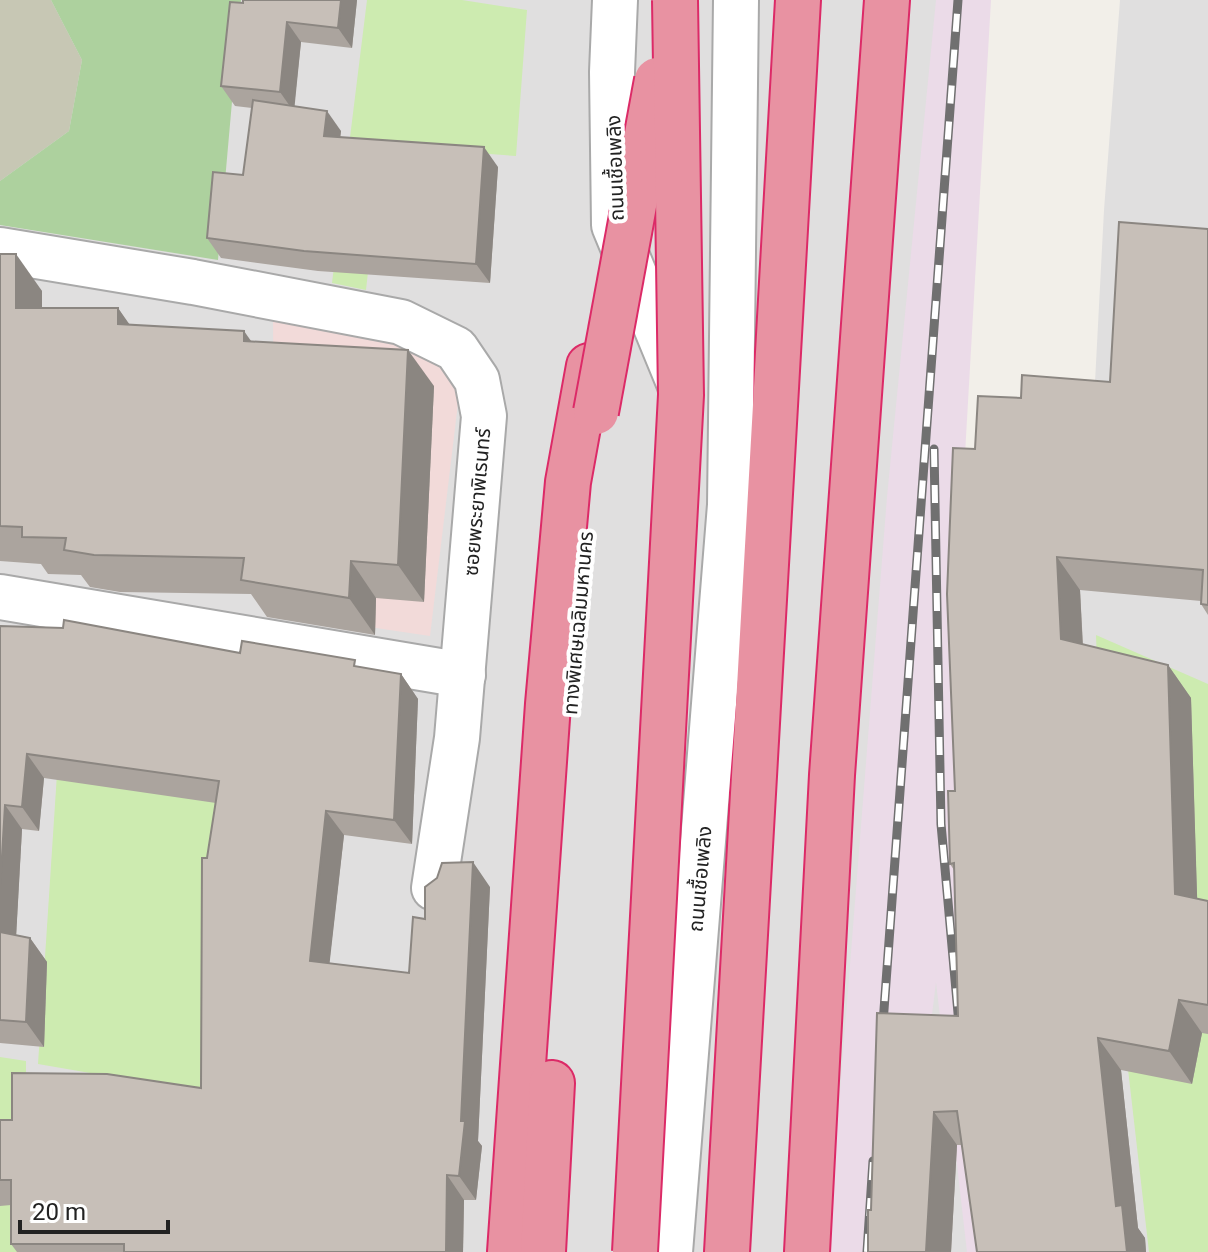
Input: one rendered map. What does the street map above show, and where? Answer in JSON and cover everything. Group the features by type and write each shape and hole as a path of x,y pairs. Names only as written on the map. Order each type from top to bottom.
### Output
{"highway":[{"name":"ทางพิเศษเฉลิมมหานคร","path":"543,1252 570,713 596,412 673,0"},
{"name":"ทางพิเศษเฉลิมมหานคร","path":"635,1252 681,395 673,0"},
{"path":"727,1252 798,0"},
{"path":"807,1252 832,775 887,0"},
{"path":"510,1252 548,704 568,482 614,225"}],"street":[{"name":"ถนนเชื้อเพลิง","path":"615,0 612,72 614,225 730,505"},
{"name":"ถนนเชื้อเพลิง","path":"670,1252 730,505 736,0"},
{"name":"ซอยพระยาพิเรนทร์","path":"0,250 401,322 456,349 477,380 484,416 457,738 434,888"},
{"path":"0,597 463,675"}],"shaded area":[{"path":"0,0 982,0 929,789 1090,478 1104,210 1120,0 1208,0 1208,1252 0,1252"},
{"path":"0,0 51,0 82,60 69,131 0,181"},
{"path":"936,0 991,0 964,472 992,1252 967,1252 936,982 903,1252 825,1252 887,497"},
{"path":"273,315 403,336 461,378 430,636 275,613"}],"green space":[{"path":"51,0 241,0 218,260 0,225 0,181 69,131 82,60"},
{"path":"367,0 462,0 527,10 516,156 382,146 366,290 332,283"},
{"path":"1096,635 1208,684 1208,1252 1149,1252 1104,860"},
{"path":"66,636 243,661 206,1093 38,1064"},
{"path":"0,1057 26,1061 26,1252 0,1252"}],"building":[{"path":"243,0 341,0 338,28 287,22 280,92 221,86 230,2 243,3"},
{"path":"253,100 327,111 324,136 484,147 476,264 304,251 207,238 213,172 243,175"},
{"path":"1119,222 1208,229 1208,605 1201,604 1203,570 1057,557 1061,639 1168,665 1175,894 1208,901 1208,1005 1179,1000 1169,1051 1098,1038 1116,1206 1122,1205 1127,1252 977,1252 957,1111 934,1112 926,1252 868,1252 877,1013 958,1016 954,863 950,864 948,791 955,791 947,594 953,448 975,449 978,396 1021,398 1022,375 1110,382"},
{"path":"0,254 16,254 16,308 118,308 118,324 244,331 244,341 408,350 398,565 351,561 349,598 241,580 244,558 94,555 64,550 66,538 22,537 22,527 0,526"},
{"path":"64,620 240,653 242,641 355,660 354,666 401,674 394,820 326,811 310,961 409,973 413,917 425,919 425,887 437,878 442,863 473,862 461,1121 465,1121 459,1176 447,1175 446,1252 124,1252 124,1244 11,1244 11,1180 0,1180 0,1120 12,1120 12,1073 107,1074 201,1088 202,858 207,858 219,781 27,754 22,807 5,805 0,890 0,626 63,628"},
{"path":"0,932 30,938 26,1022 0,1020"}],"railway":[{"path":"882,1037 958,0"},
{"path":"934,449 941,824 959,1024"},
{"path":"867,1252 873,1161"}]}
